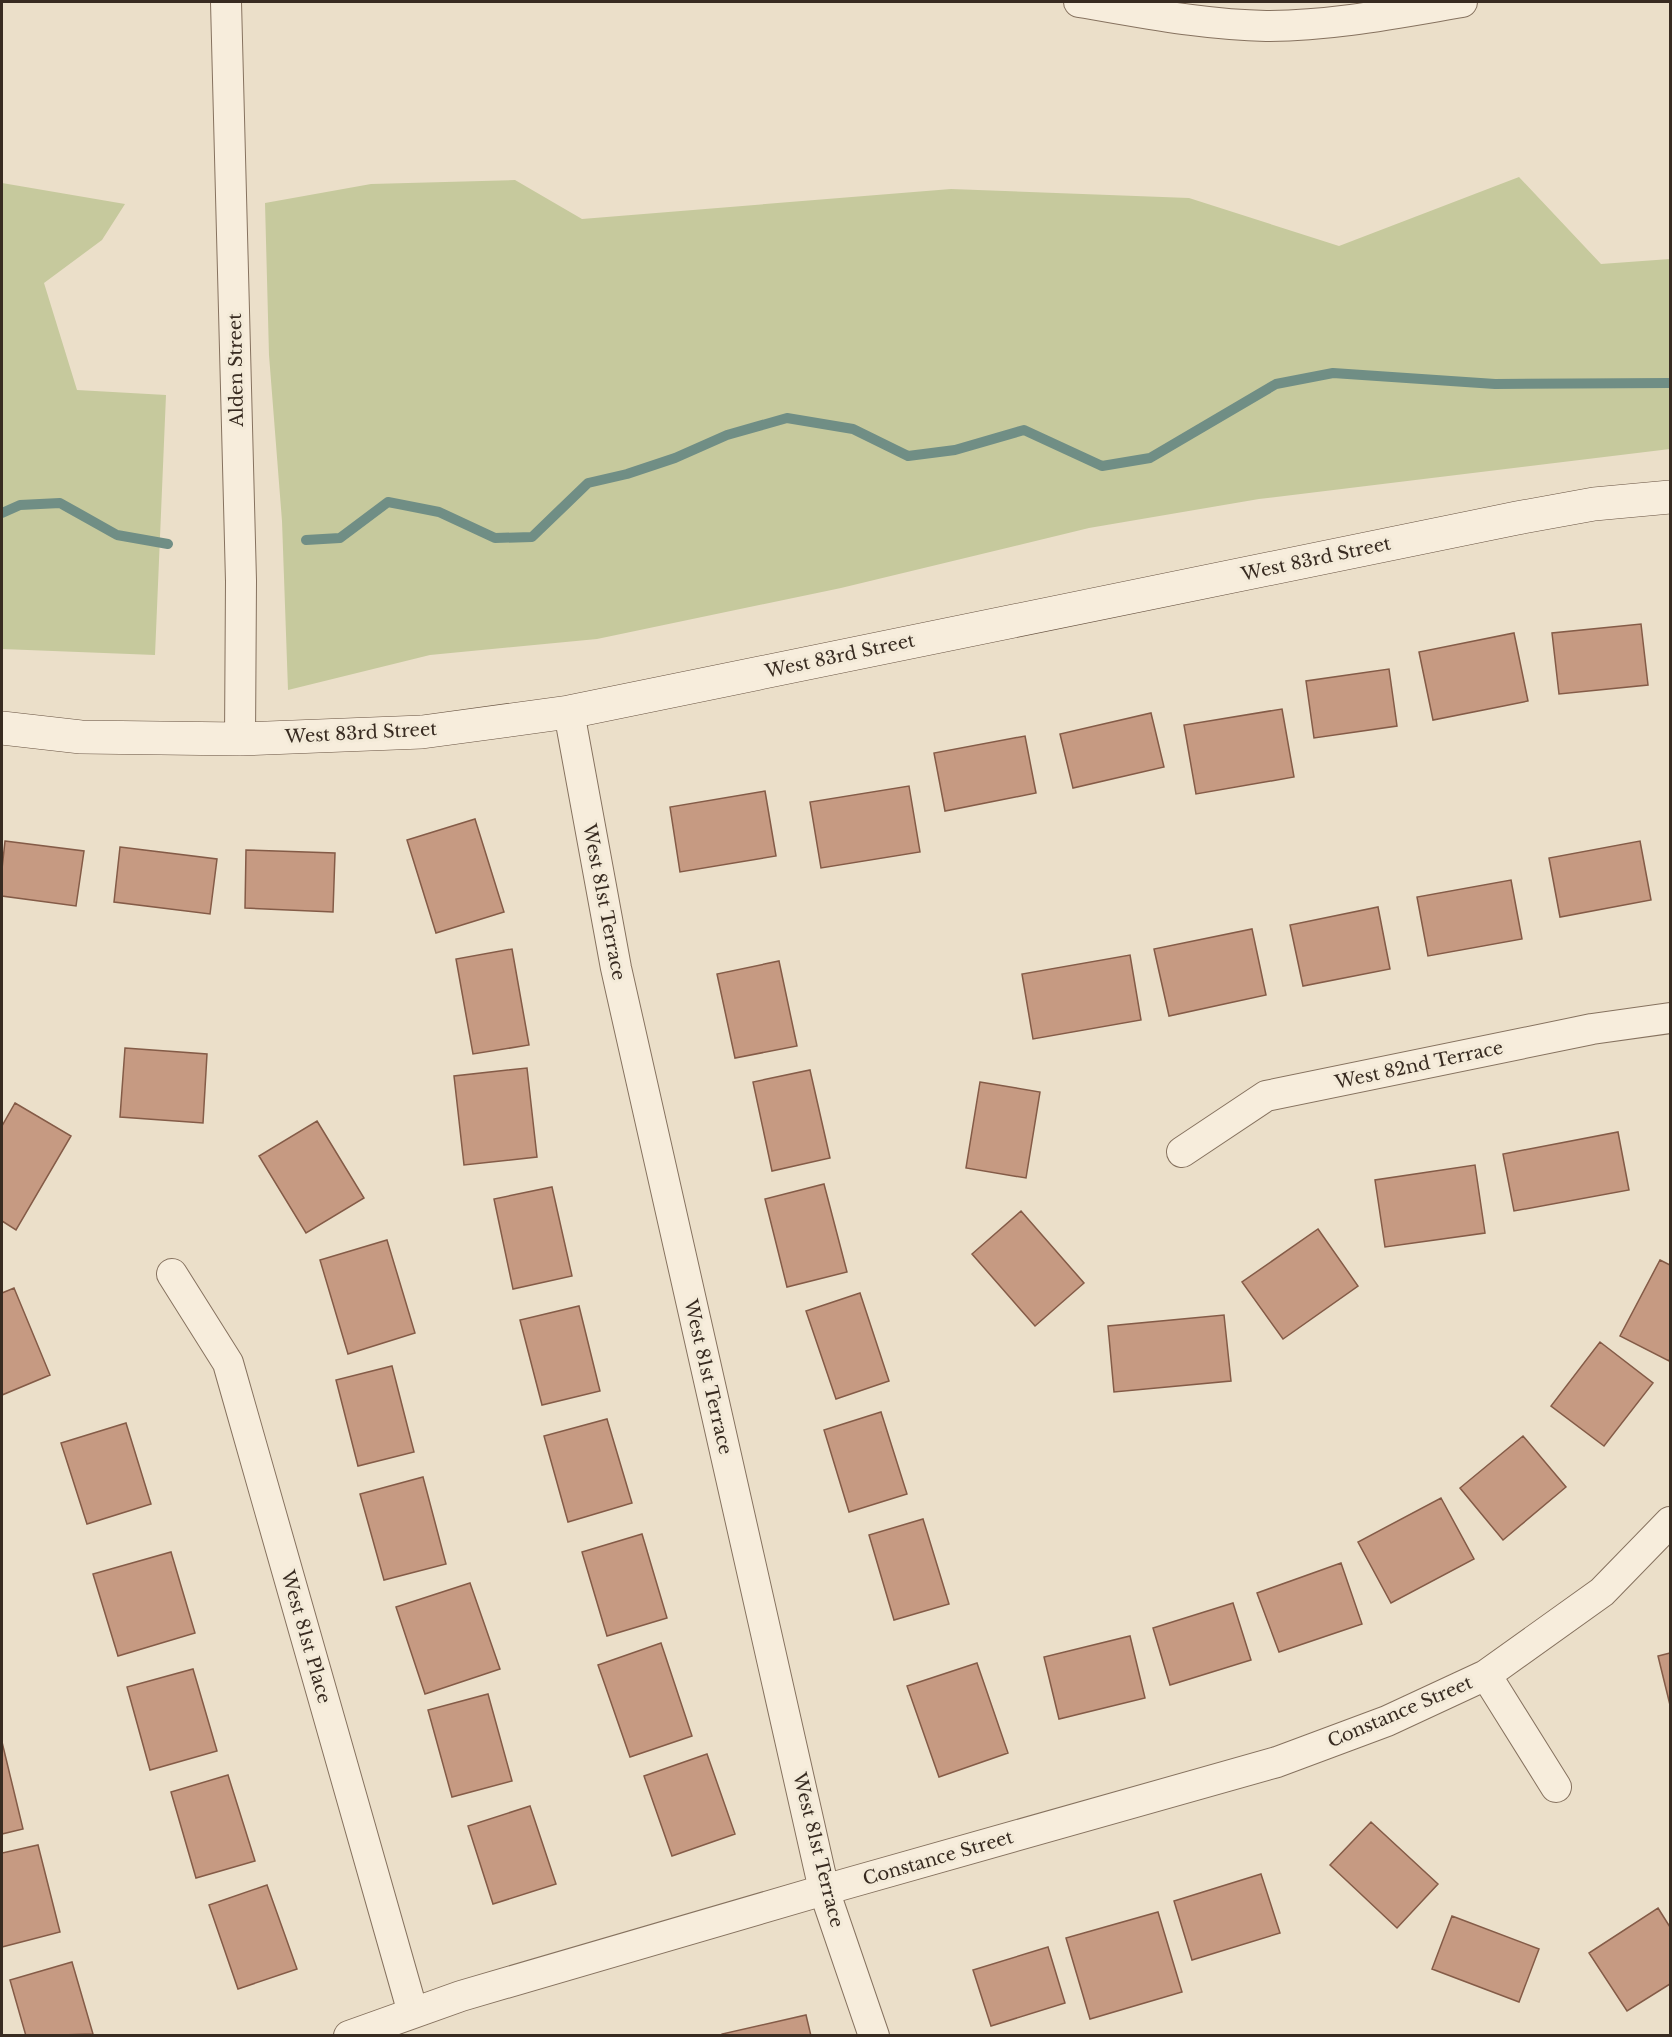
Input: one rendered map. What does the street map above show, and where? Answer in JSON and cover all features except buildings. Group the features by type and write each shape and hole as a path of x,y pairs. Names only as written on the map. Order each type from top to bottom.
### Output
{"street":[{"name":"Alden Street","path":"226,2 240,569 240,739"},
{"path":"1079,2 1196,21 1266,26 1361,20 1419,5 1461,2"},
{"name":"West 83rd Street","path":"2,728 81,737 240,739 422,732 569,712 1517,518 1594,504 1671,497"},
{"name":"West 81st Terrace","path":"569,712 615,968 824,1890 874,2036"},
{"name":"West 82nd Terrace","path":"1182,1152 1266,1096 1592,1029 1671,1018"},
{"name":"West 81st Place","path":"172,1274 228,1364 413,2013"},
{"name":"Constance Street","path":"349,2036 462,1996 824,1890 1277,1762 1387,1721 1486,1675 1602,1592 1671,1522"},
{"name":"Constance Street","path":"1486,1675 1556,1787"}],"green space":[{"path":"1519,177 1601,264 1670,259 1670,449 1259,499 1089,528 841,588 597,639 430,655 288,690 282,521 269,355 265,203 371,184 515,180 582,219 951,189 1189,198 1339,246"},
{"path":"2,183 125,204 102,240 44,283 77,390 166,395 155,655 2,649"}],"waterway":[{"path":"306,540 340,538 388,502 439,512 495,538 532,537 588,483 627,474 675,458 727,435 787,418 853,429 908,456 955,450 1024,430 1102,466 1150,458 1276,384 1333,373 1495,384 1670,383"},
{"path":"2,513 20,505 60,503 117,535 168,544"}]}
